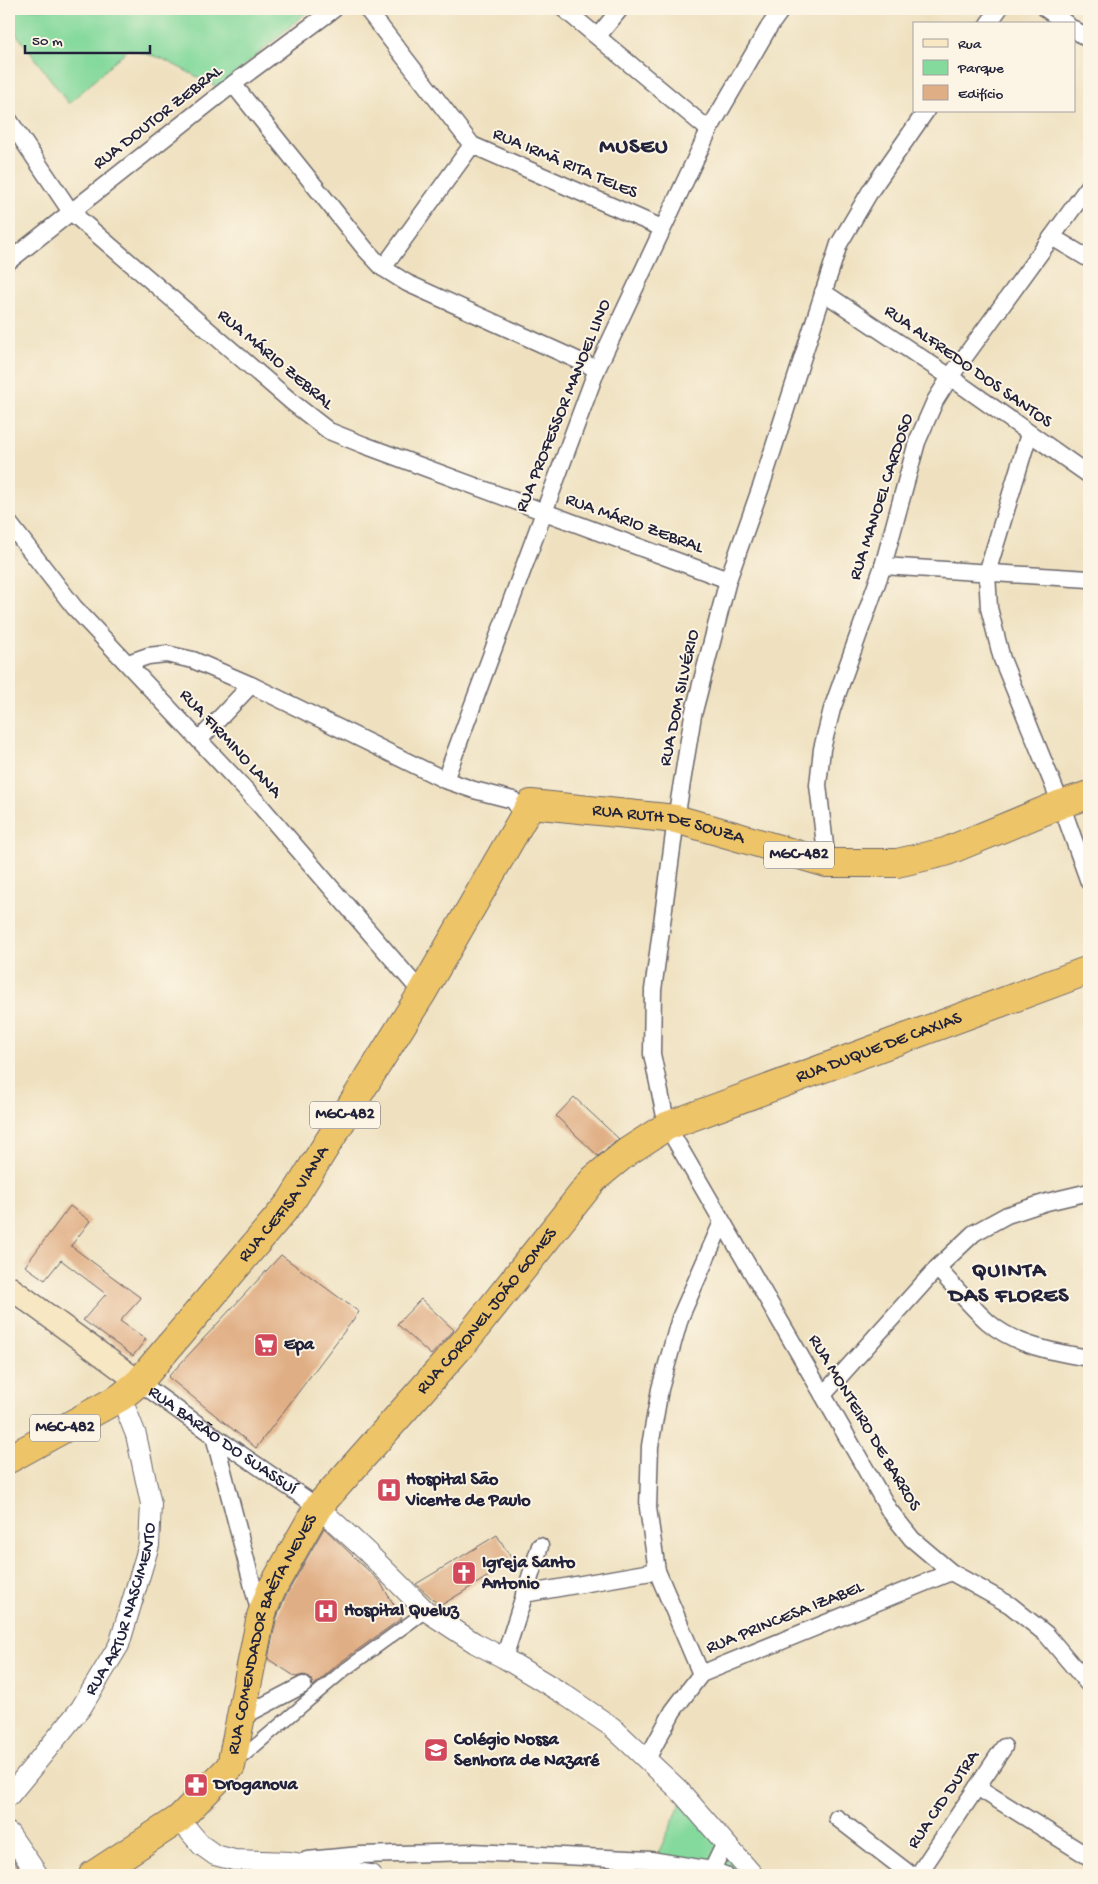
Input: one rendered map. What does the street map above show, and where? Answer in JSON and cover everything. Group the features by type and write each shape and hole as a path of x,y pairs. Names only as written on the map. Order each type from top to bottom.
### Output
{"highway":[{"name":"MGC-482","path":"1061,804 1089,795"},
{"name":"RUA RUTH DE SOUZA","path":"528,810 676,819 827,863 897,863 945,852 1061,804"},
{"name":"RUA CEFISA VIANA","path":"9,1459 129,1386 290,1203 422,993 528,810"},
{"name":"RUA DUQUE DE CAXIAS","path":"667,1126 1089,970"},
{"name":"RUA CORONEL JOÃO GOMES","path":"318,1507 466,1340 594,1179 627,1152 667,1126"},
{"name":"RUA COMENDADOR BAÊTA NEVES","path":"93,1875 178,1819 231,1766 261,1616 271,1590 318,1507"}],"main road":[{"name":"RUA BARÃO DO SUASSUÍ","path":"9,1287 129,1386"}],"street":[{"name":"RUA DOUTOR ZEBRAL","path":"9,261 233,84 334,9"},
{"name":"RUA IRMÃ RITA TELES","path":"366,9 472,145 662,228"},
{"path":"564,9 709,130"},
{"path":"598,36 620,9"},
{"name":"RUA PROFESSOR MANOEL LINO","path":"446,780 597,369 709,130 769,27 782,9"},
{"path":"989,22 999,9"},
{"path":"1046,9 1063,22"},
{"path":"1076,31 1089,40"},
{"path":"233,84 366,250 383,268 406,283 597,369"},
{"name":"RUA DOM SILVÉRIO","path":"667,1126 652,1054 653,990 676,819 693,715 728,580 762,484 839,244 871,190 925,112"},
{"name":"RUA MÁRIO ZEBRAL","path":"9,120 71,212 293,403 330,431 728,580"},
{"path":"383,268 472,145"},
{"name":"RUA MANOEL CARDOSO","path":"827,863 818,785 822,749 832,709 883,566 917,442 935,401 950,376 1089,186"},
{"path":"1052,237 1089,259"},
{"name":"RUA ALFREDO DOS SANTOS","path":"823,292 950,376 1089,475"},
{"path":"1029,434 987,573 989,608 1002,659 1061,804 1089,882"},
{"name":"RUA FIRMINO LANA","path":"9,523 74,607 258,803 422,993"},
{"path":"883,566 1089,579"},
{"path":"128,663 148,656 166,654 193,660 251,685 446,780 474,790 513,800 528,810"},
{"path":"199,740 251,685"},
{"name":"RUA MONTEIRO DE BARROS","path":"667,1126 889,1510 912,1539 951,1572 1010,1604 1046,1634 1089,1685"},
{"path":"823,1395 938,1268 974,1233 1007,1215 1047,1202 1089,1192"},
{"path":"701,1674 657,1571 648,1508 650,1446 658,1398 680,1318 722,1222"},
{"path":"938,1268 989,1322 1014,1338 1044,1350 1089,1358"},
{"name":"RUA BARÃO DO SUASSUÍ","path":"129,1386 214,1436 318,1507"},
{"name":"RUA ARTUR NASCIMENTO","path":"9,1796 81,1708 119,1645 149,1545 151,1504 136,1435 129,1386"},
{"path":"214,1436 261,1616"},
{"path":"318,1507 366,1551 426,1612 475,1643 562,1693 612,1728 679,1790 753,1875"},
{"path":"504,1658 540,1546"},
{"path":"524,1594 657,1571"},
{"name":"RUA PRINCESA IZABEL","path":"647,1759 673,1711 701,1674 951,1572"},
{"path":"231,1766 343,1671 426,1612"},
{"path":"240,1718 303,1685"},
{"name":"RUA CID DUTRA","path":"918,1875 1004,1747"},
{"path":"977,1787 1089,1857"},
{"path":"837,1818 911,1875"},
{"path":"178,1819 201,1845 215,1854 234,1860 290,1862 371,1875"},
{"path":"9,1833 38,1875"},
{"path":"290,1862 361,1855 472,1852 651,1860 718,1872 725,1843"}],"green space":[{"path":"9,9 310,9 219,88 161,58 128,49 69,104 9,24"},
{"path":"683,1799 749,1873 655,1860"}],"building":[{"path":"574,1097 619,1139 598,1156 556,1116"},
{"path":"70,1206 90,1221 71,1246 141,1298 120,1321 146,1339 133,1356 83,1320 106,1294 61,1260 45,1280 25,1266"},
{"name":"Epa","path":"281,1255 359,1312 256,1448 168,1377"},
{"path":"421,1299 454,1330 431,1355 397,1324"},
{"path":"324,1528 380,1582 402,1618 338,1664 313,1686 308,1676 296,1677 268,1659 276,1620 285,1597"},
{"name":"Igreja Santo Antonio","path":"497,1535 513,1561 440,1606 416,1584"},
{"path":"9,1854 24,1875 9,1875"}],"place":[{"name":"Epa","path":"266,1345"},
{"name":"Hospital São Vicente de Paulo","path":"389,1490"},
{"name":"Igreja Santo Antonio","path":"464,1573"},
{"name":"Hospital Queluz","path":"326,1611"},
{"name":"Colégio Nossa Senhora de Nazaré","path":"436,1750"},
{"name":"Droganova","path":"196,1785"}],"district":[{"name":"MUSEU","path":"634,148"},
{"name":"QUINTA DAS FLORES","path":"1009,1284"}]}
